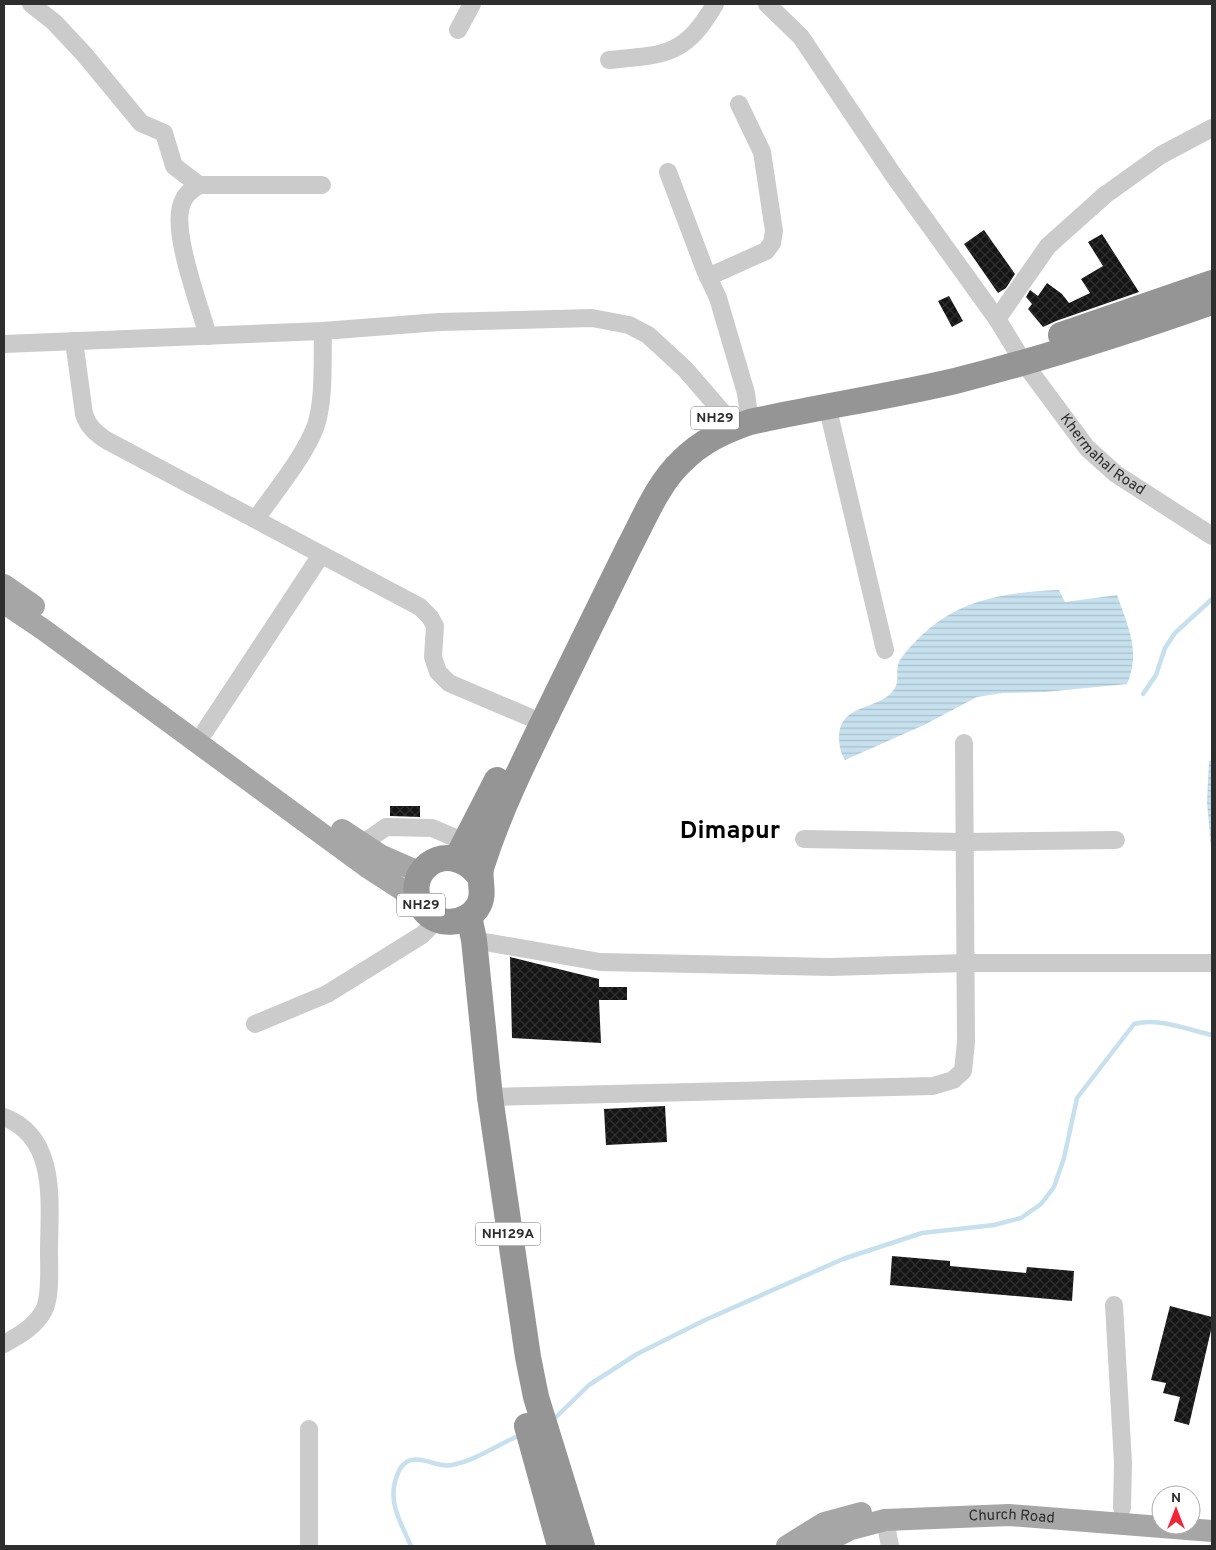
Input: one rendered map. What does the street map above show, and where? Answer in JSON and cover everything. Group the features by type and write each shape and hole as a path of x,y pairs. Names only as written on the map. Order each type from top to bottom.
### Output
{"highway":[{"name":"NH29","path":"1212,283 1020,356 952,381 750,422 726,431 698,447 680,462 646,514 513,782 478,874 482,886 482,897 477,908 458,925 425,912 418,900 417,882 421,873 430,863 461,850 650,475 676,443 697,427 736,411 934,370 1020,356 1084,346 1212,302"},
{"path":"461,850 478,874"},
{"name":"NH129A","path":"458,925 490,1097 528,1357 536,1396 582,1546"},
{"name":"NH129A","path":"458,925 491,1208 514,1373 560,1546"}],"main road":[{"path":"4,585 362,844 398,864 421,873"},
{"path":"4,603 44,630 367,867 418,900"},
{"path":"787,1546 824,1523 884,1508 998,1502 1151,1511"},
{"name":"Church Road","path":"816,1546 851,1529 886,1520 1009,1515 1212,1531"}],"street":[{"path":"31,4 54,22 84,54 140,123 164,133 174,166 199,185"},
{"path":"458,30 472,4"},
{"path":"609,60 654,56 674,50 690,39 702,26 715,4"},
{"name":"Khermahal Road","path":"767,4 801,37 894,176 1087,448 1116,474 1212,536"},
{"path":"708,277 766,251 772,243 774,231 762,152 739,104"},
{"path":"996,319 1048,246 1098,201 1160,155 1212,128"},
{"path":"4,344 323,331 439,322 592,318 629,326 648,335 685,369 736,411 746,393 718,298 708,277 668,172"},
{"path":"208,336 182,246 179,220 181,202 188,192 199,185 322,185"},
{"path":"256,519 307,445 316,426 320,406 323,331"},
{"path":"74,341 84,414 87,424 95,432 106,440 420,607 430,617 435,626 433,657 438,672 448,683 529,717"},
{"path":"827,405 885,650"},
{"path":"205,731 321,555"},
{"path":"490,1097 933,1086 953,1080 963,1071 966,1042 964,743"},
{"path":"362,844 386,828 432,828 461,850"},
{"path":"804,839 964,842 1116,840"},
{"path":"256,1024 327,994 422,935 458,925 600,962 831,967 965,963 1212,963"},
{"path":"4,1117 18,1122 29,1134 41,1152 49,1178 49,1278 45,1308 35,1324 4,1344"},
{"path":"1114,1305 1123,1463 1122,1508"},
{"path":"309,1429 309,1546"},
{"path":"886,1520 890,1546"}],"water":[{"path":"1059,590 1065,602 1117,595 1129,629 1133,650 1133,661 1127,684 1045,692 1003,693 977,697 924,725 845,760 840,748 839,735 845,718 859,709 882,700 894,690 899,662 918,638 953,612 972,604 1013,594"},
{"path":"1212,760 1212,859 1207,802 1209,761"}],"building":[{"path":"984,230 1015,274 1006,288 998,293 964,244"},
{"path":"1102,234 1139,292 1043,327 1028,309 1032,304 1026,297 1030,290 1038,296 1047,283 1062,294 1069,303 1090,293 1081,279 1103,266 1088,242"},
{"path":"949,296 963,321 952,327 938,301"},
{"path":"390,806 420,806 420,817 390,816"},
{"path":"510,957 599,979 599,987 627,987 627,1000 599,1000 601,1043 512,1038"},
{"path":"665,1106 667,1142 606,1145 604,1109"},
{"path":"892,1256 950,1261 950,1266 1026,1273 1027,1267 1074,1271 1072,1301 890,1285"},
{"path":"1170,1306 1212,1317 1212,1326 1189,1425 1174,1421 1180,1397 1163,1393 1166,1383 1151,1380"}],"waterway":[{"path":"1143,694 1156,675 1165,648 1175,633 1212,599"},
{"path":"553,1420 589,1385 637,1354 705,1320 843,1259 922,1233 994,1225 1021,1218 1041,1204 1054,1187 1064,1158 1077,1098 1134,1024 1143,1022 1163,1023 1212,1035"},
{"path":"411,1546 399,1519 393,1492 399,1471 403,1465 416,1459 447,1466 452,1465 477,1457 516,1437"}],"district":[{"name":"Dimapur","path":"730,832"}]}
